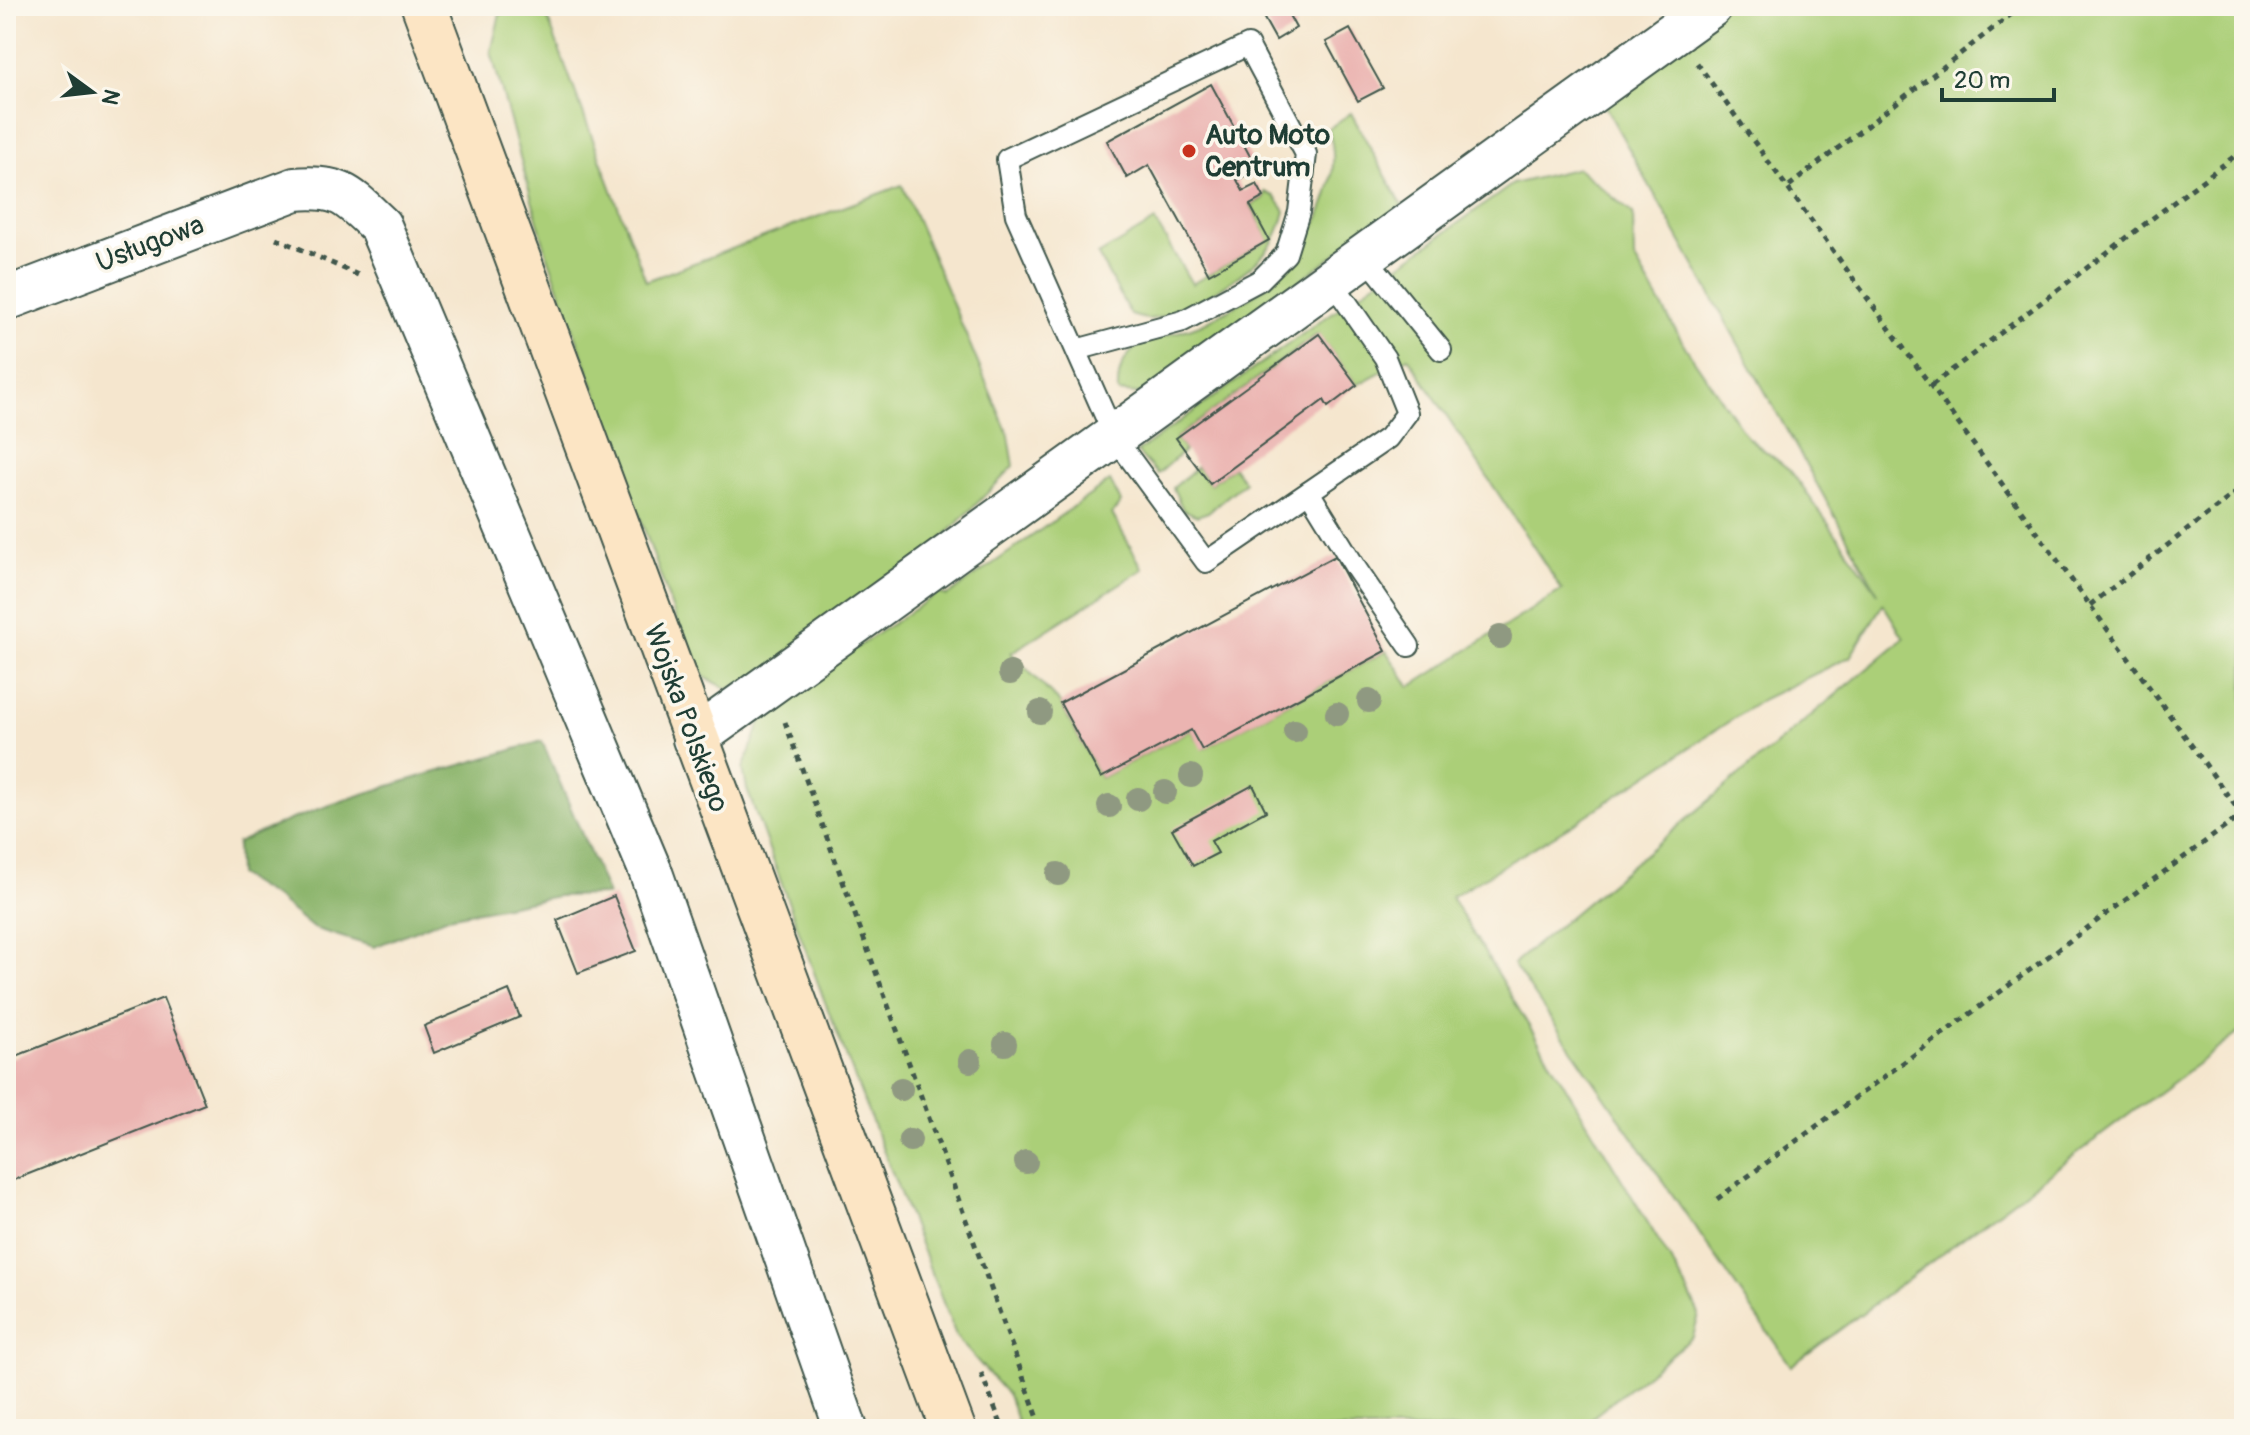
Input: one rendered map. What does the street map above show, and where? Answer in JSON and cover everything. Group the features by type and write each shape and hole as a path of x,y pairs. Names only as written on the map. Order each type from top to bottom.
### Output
{"main road":[{"name":"Wojska Polskiego","path":"424,6 953,1429"}],"street":[{"path":"694,739 1711,6"},
{"name":"Usługowa","path":"6,299 295,189 318,187 343,191 380,226 650,870 846,1429"}],"lane":[{"path":"1076,350 1183,321 1260,280 1286,254 1299,212 1306,154 1248,45 1007,159 1016,215 1115,438 1206,562 1388,438 1407,413 1385,358 1331,280"},
{"path":"1365,256 1441,350"},
{"path":"1309,492 1409,646"}],"path":[{"path":"1789,186 2022,6"},
{"path":"1675,33 2243,814 1717,1199"},
{"path":"1932,385 2244,149"},
{"path":"273,237 365,278"},
{"path":"2090,605 2244,486"},
{"path":"771,684 1042,1429"},
{"path":"981,1373 1003,1429"}],"green space":[{"path":"525,6 543,6 646,281 902,185 1009,436 1014,466 920,561 758,678 728,689 704,677 678,625 546,251 491,52 500,14"},
{"path":"1712,6 2244,6 2244,1029 1791,1366 1513,964 1904,638 1883,604 1850,657 1763,699 1578,821 1451,897 1683,1281 1699,1314 1693,1337 1578,1429 1020,1429 1008,1395 957,1338 823,997 747,789 743,769 764,714 789,693 938,593 947,596 1110,481 1121,502 1112,514 1143,569 1011,653 1060,703 1101,778 1191,730 1203,749 1386,651 1410,687 1562,590 1408,357 1357,385 1318,334 1176,438 1185,450 1158,474 1137,452 1513,184 1578,168 1633,214 1634,258 1686,348 1747,437 1790,470 1878,593 1596,90"},
{"path":"1351,113 1402,205 1145,395 1118,392 1122,366 1134,349 1222,313 1251,297 1290,264 1313,229 1329,188 1333,168 1328,129"},
{"path":"1265,192 1274,196 1285,211 1281,227 1258,260 1213,293 1179,311 1150,319 1131,315 1098,255 1155,221 1192,284 1268,240 1251,205 1264,198"},
{"path":"1197,467 1210,484 1233,467 1245,482 1208,512 1197,516 1183,510 1173,488"},
{"path":"542,741 608,895 558,896 448,917 374,947 313,928 279,900 238,875 237,843 274,826 388,786"}],"building":[{"path":"1257,6 1284,6 1296,28 1276,40"},
{"path":"1350,29 1383,88 1358,101 1326,42"},
{"path":"1211,84 1257,169 1237,180 1243,191 1257,184 1264,197 1250,205 1269,240 1209,274 1149,165 1127,178 1107,141"},
{"path":"1319,334 1357,385 1328,407 1324,400 1210,484 1176,438"},
{"path":"1335,556 1386,651 1202,750 1191,730 1101,778 1060,703"},
{"path":"1253,785 1266,811 1211,841 1218,853 1193,866 1172,829"},
{"path":"614,896 636,951 578,973 557,920"},
{"path":"509,990 520,1017 434,1053 424,1026"},
{"path":"163,998 205,1104 6,1183 6,1060"}],"place":[{"name":"Auto Moto Centrum","path":"1189,151"}]}
